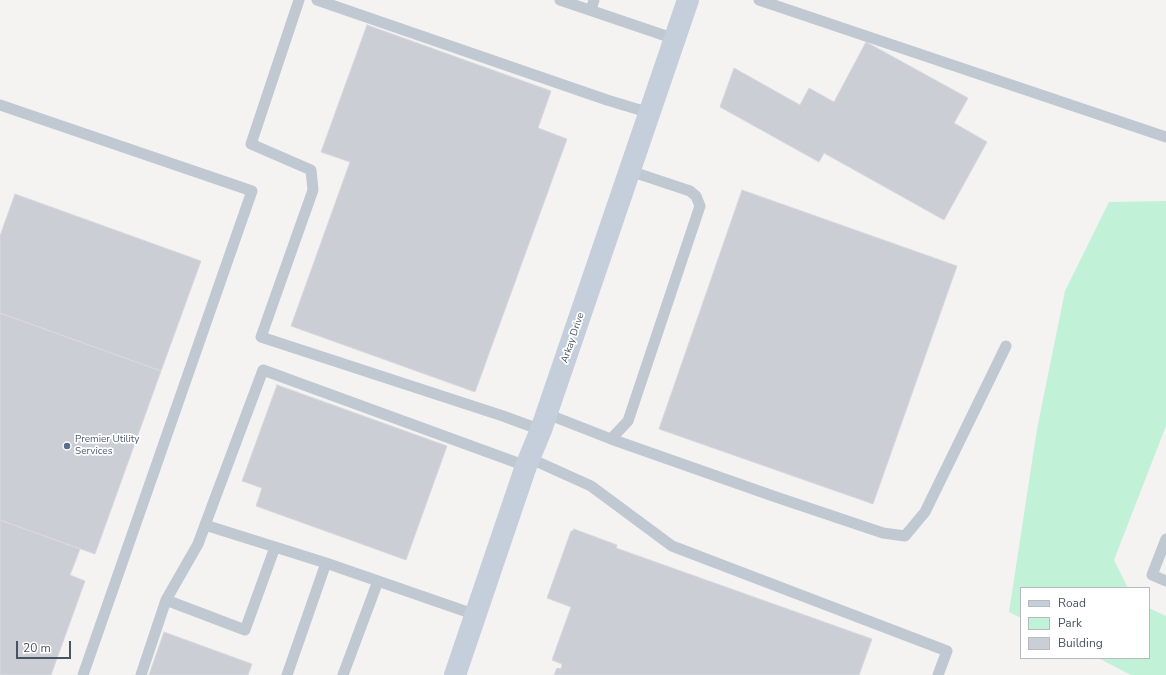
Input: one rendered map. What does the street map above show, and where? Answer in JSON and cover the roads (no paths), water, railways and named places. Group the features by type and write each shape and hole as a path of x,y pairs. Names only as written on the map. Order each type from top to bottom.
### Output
{"street":[{"name":"Arkay Drive","path":"455,675 528,462 544,422 688,0"}],"lane":[{"path":"299,0 251,144 310,170 313,190 261,337 502,416 544,422 611,439 875,530 905,536 925,512 1006,346"},
{"path":"317,0 607,100 650,113"},
{"path":"560,0 592,5 675,39"},
{"path":"759,0 1166,137"},
{"path":"0,105 252,190 83,675"},
{"path":"611,439 628,421 700,206 696,196 690,192 630,172"},
{"path":"141,675 166,600 198,544 263,370 528,462 591,486 672,546 947,651 938,675"},
{"path":"205,526 326,563 476,614"},
{"path":"1166,539 1152,575 1166,580"},
{"path":"166,600 245,630 275,547"},
{"path":"287,675 326,563"},
{"path":"343,675 378,581"}],"place":[{"name":"Premier Utility Services","path":"67,446"}]}
